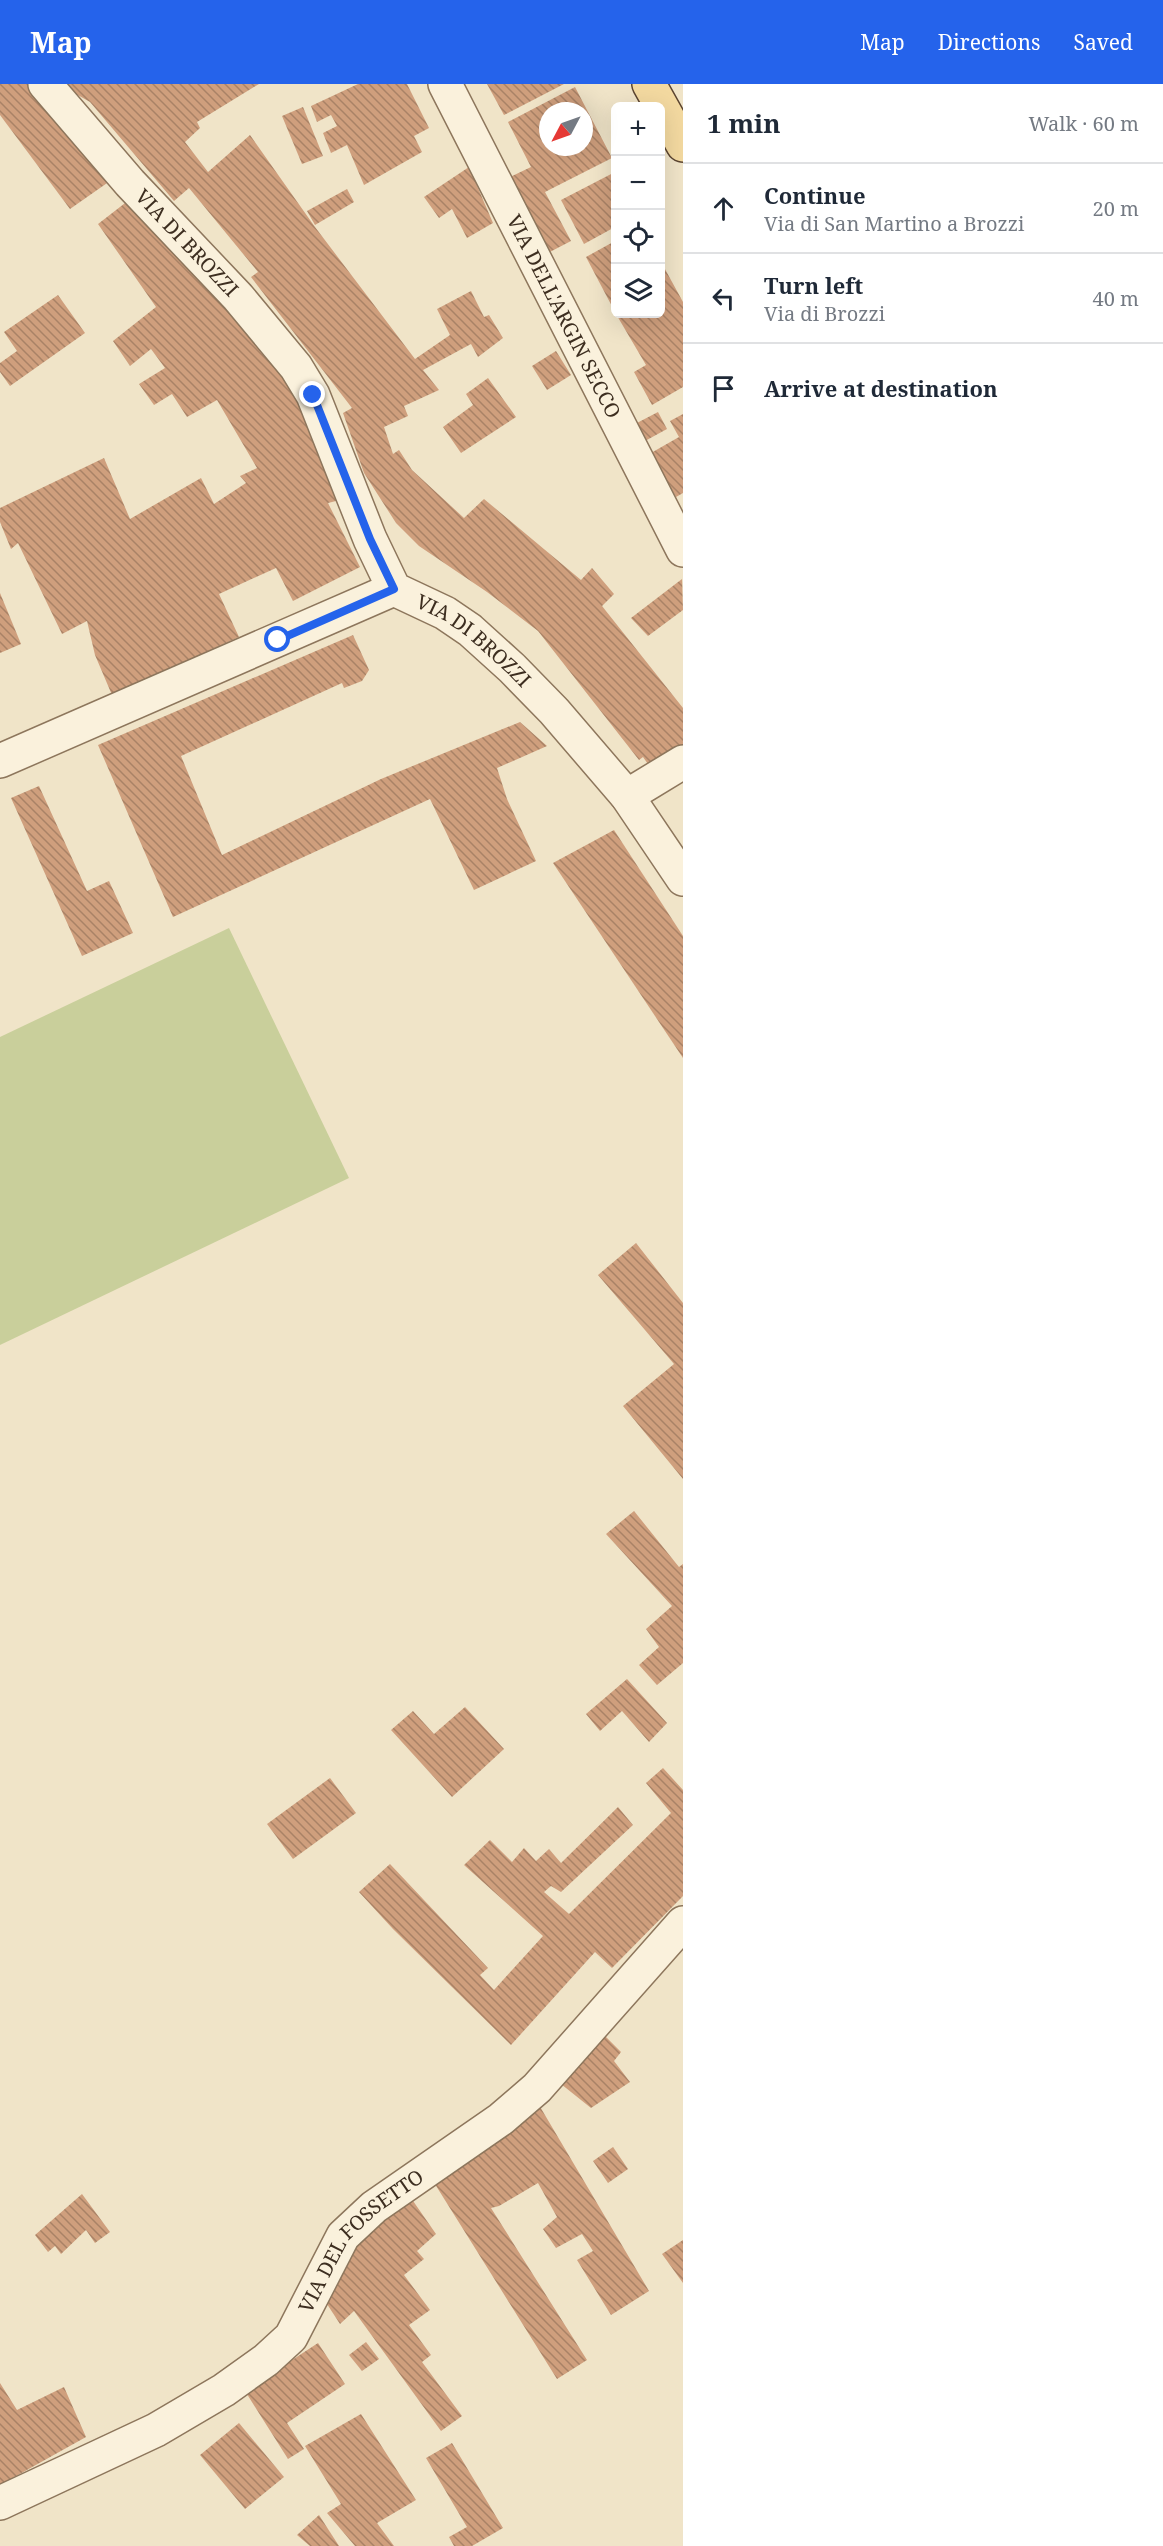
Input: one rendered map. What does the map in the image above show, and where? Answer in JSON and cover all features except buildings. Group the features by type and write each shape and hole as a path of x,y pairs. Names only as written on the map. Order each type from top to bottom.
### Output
{"main road":[{"path":"649,84 683,146"}],"street":[{"name":"VIA DI BROZZI","path":"45,84 130,183 238,297 296,367 313,395 370,539 394,589 445,613 491,647 554,711 627,796 683,879"},
{"name":"VIA DELL'ARGIN SECCO","path":"445,84 683,550"},
{"path":"0,761 394,589"},
{"path":"627,796 683,762"},
{"name":"VIA DEL FOSSETTO","path":"0,2503 156,2430 224,2390 266,2361 291,2337 343,2236 374,2207 501,2119 537,2088 683,1923"}],"green space":[{"path":"229,928 349,1178 0,1345 0,1037"}],"route":[{"path":"278,640 394,589 370,539 313,395"}]}
